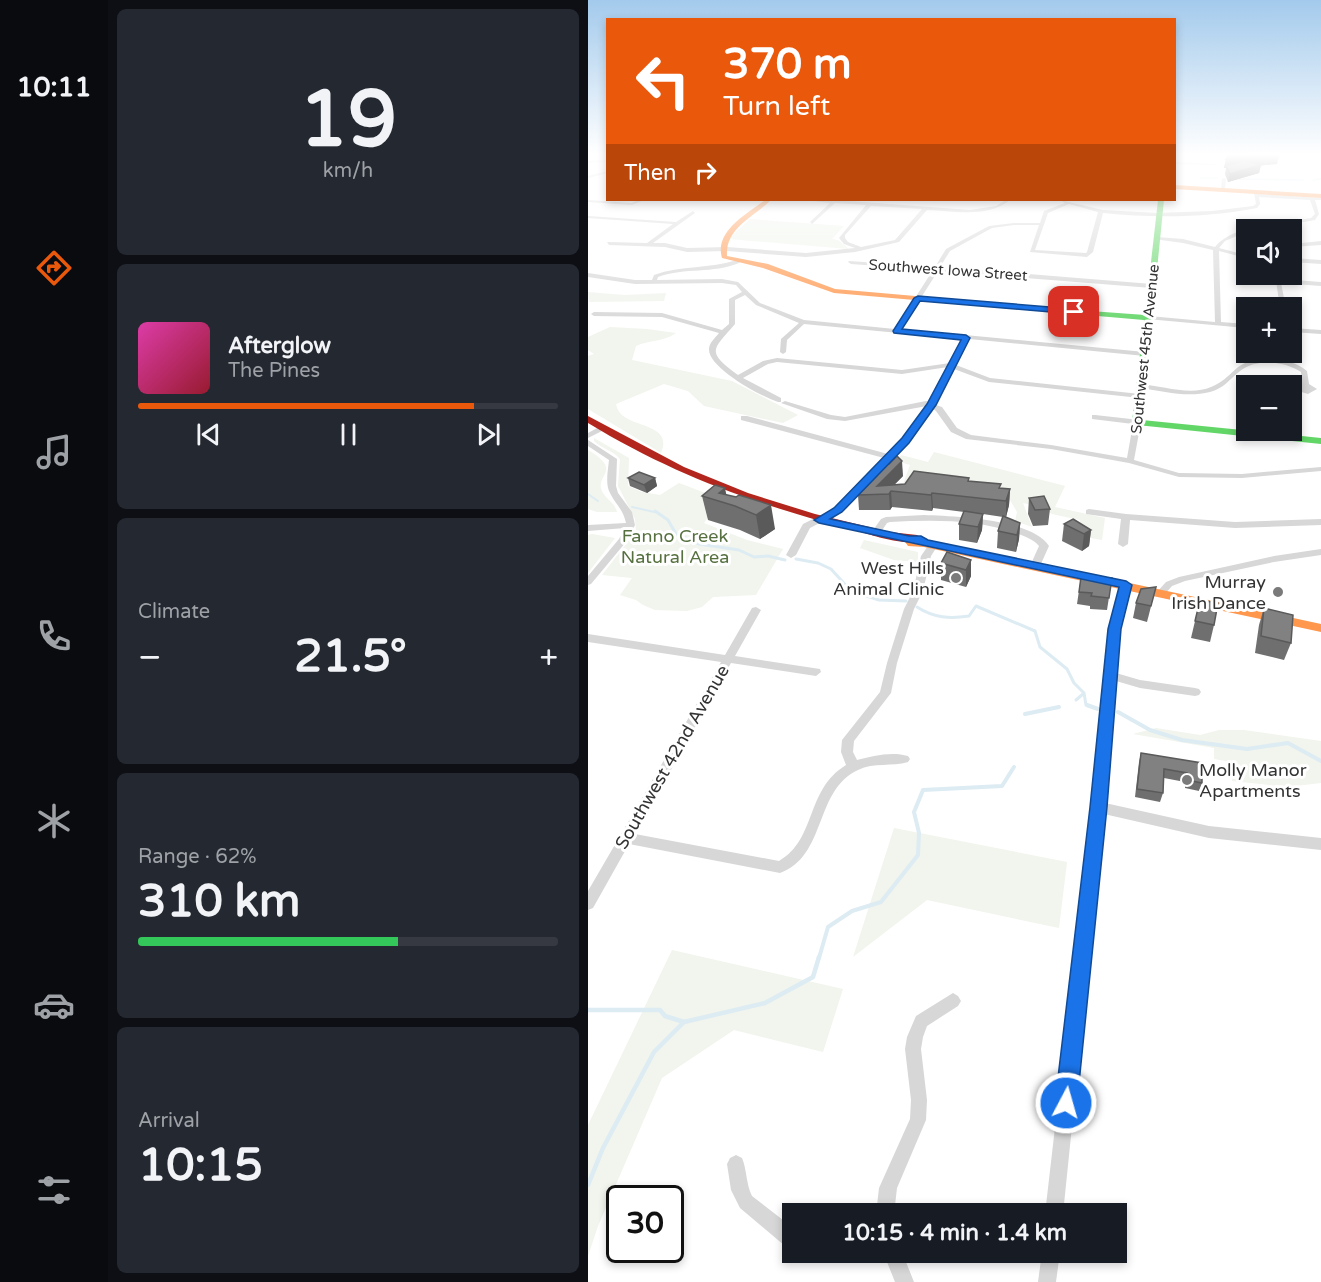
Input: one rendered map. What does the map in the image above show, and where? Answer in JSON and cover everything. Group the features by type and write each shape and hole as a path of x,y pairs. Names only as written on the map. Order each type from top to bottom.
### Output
{"street":[{"path":"647,245 689,215"},
{"path":"751,215 727,235 721,249 724,257 737,262 765,266 828,290 1236,325"},
{"path":"812,223 821,215"},
{"path":"860,215 844,232 842,238 851,246 863,249"},
{"path":"609,243 665,245 687,250 721,249 811,255 863,249 901,239 920,215"},
{"path":"1046,215 1032,251 1087,255 1090,252 1100,215"},
{"name":"Southwest 45th Avenue","path":"1130,461 1141,391 1159,215"},
{"path":"1171,215 1196,215"},
{"path":"1302,221 1310,220 1316,215"},
{"path":"588,217 676,223"},
{"path":"897,331 948,250 988,228 1009,224 1041,224"},
{"path":"1218,323 1216,249 1223,240 1236,235"},
{"path":"1156,239 1179,241 1236,254"},
{"path":"1302,245 1321,243"},
{"path":"1302,261 1321,262"},
{"path":"654,281 656,276 674,270 718,267 737,262"},
{"name":"Southwest Iowa Street","path":"851,262 1152,286"},
{"path":"588,275 632,281 725,281 738,284 744,293 758,304 803,322 1145,354"},
{"path":"1302,281 1321,284"},
{"path":"744,293 732,300 732,324 713,346 712,354 720,364 738,377 782,402 830,417 845,419 919,404 932,405 939,409 954,430 969,436 1130,461 1164,472 1201,477 1272,475 1321,468"},
{"path":"594,314 662,315 724,333"},
{"path":"783,352 784,339 803,322"},
{"path":"1302,331 1321,332"},
{"path":"791,555 804,528 838,510 912,432 932,405 966,338"},
{"path":"738,377 751,372 759,364 777,360 902,372 951,366 986,379 1141,391 1208,391 1219,386 1244,364 1258,362 1298,366 1304,372 1306,385"},
{"path":"1095,417 1321,441"},
{"path":"744,418 890,457"},
{"path":"588,419 641,453 693,477 739,495 819,520 909,539 921,539 928,544 1162,592 1321,628"},
{"path":"588,436 602,429"},
{"path":"588,442 614,459 612,483 614,493 628,512 631,525 623,540 588,582"},
{"path":"1089,512 1235,525 1321,522"},
{"path":"1123,544 1126,517"},
{"path":"876,532 884,521 889,519 951,518 989,522 1018,530 1041,540 1044,546 1035,566"},
{"path":"588,528 631,525"},
{"path":"853,766 847,752 848,740 885,693 909,609 918,591 928,544"},
{"path":"1162,592 1169,584 1182,579 1274,559 1321,552"},
{"path":"1055,1203 1115,629 1126,585"},
{"name":"Southwest 42nd Avenue","path":"588,904 756,610"},
{"path":"588,638 816,672"},
{"path":"1110,675 1140,684 1195,692"},
{"path":"626,838 780,867 789,864 802,850 827,790 838,776 853,766 904,759"},
{"path":"1098,807 1209,832 1321,844"},
{"path":"886,1203 888,1188 918,1120 919,1100 913,1049 915,1037 921,1021 953,1001"},
{"path":"736,1164 740,1190 746,1202 782,1231"},
{"path":"897,1263 905,1282"},
{"path":"1047,1282 1049,1263"}],"green space":[{"path":"750,219 844,226 832,239 838,240 849,249 728,239"},
{"path":"588,292 625,295 666,293 664,301 589,302"},
{"path":"610,327 676,333 636,346 632,360 732,381 798,415 783,423 704,406 688,391 664,384 616,404 627,418 660,435 663,442 661,453 588,409 588,356 594,354 588,350 588,337"},
{"name":"Fanno Creek Natural Area","path":"594,438 629,458 628,486 642,492 660,495 679,483 721,499 704,523 747,540 783,549 756,595 713,597 702,607 687,611 655,610 620,595 632,578 602,575 636,531 635,519 618,486 620,459 597,444"},
{"path":"588,450 604,463 606,469 601,487 617,512 597,512 588,509"},
{"path":"934,452 1065,486 1055,507 1105,518 1102,540 1074,535 1081,530 1080,520 1052,514 1041,507 1023,503 1032,527 1015,521 1017,512 1010,500 983,497 973,492 903,484 910,465 897,461 901,455 928,462"},
{"path":"588,535 615,538 588,573"},
{"path":"864,540 918,552 918,562 894,560 860,548"},
{"path":"1156,728 1200,735 1219,730 1244,730 1321,741 1321,783 1287,787 1232,781 1232,762 1214,759 1214,748 1133,734"},
{"path":"894,828 1067,862 1059,928 927,900 853,957"},
{"path":"672,950 843,989 823,1052 734,1030 662,1078 616,1185 606,1185 606,1208 588,1256 588,1125"}],"building":[{"path":"897,456 902,461 877,486 905,484 914,471 969,478 968,481 1001,484 999,488 1010,489 1006,501 891,491 889,494 858,495 861,487 866,486 887,463 889,464"},
{"path":"639,472 655,478 644,485 628,478"},
{"path":"715,485 725,488 719,493 736,497 739,495 771,505 756,515 702,496"},
{"path":"1044,496 1050,509 1035,510 1029,498"},
{"path":"964,511 983,514 978,527 959,524"},
{"path":"1003,516 1020,523 1017,535 998,531"},
{"path":"1073,519 1091,530 1084,534 1064,524"},
{"path":"947,552 971,560 966,570 941,563"},
{"path":"1081,577 1112,578 1109,598 1079,592"},
{"path":"1156,587 1151,606 1136,603 1141,589"},
{"path":"1200,600 1218,603 1214,625 1195,621"},
{"path":"1264,608 1293,615 1291,643 1261,636"},
{"path":"1141,753 1202,763 1202,783 1187,780 1187,773 1164,769 1163,793 1137,789"}],"waterway":[{"path":"588,494 598,501"},
{"path":"632,507 657,513"},
{"path":"657,513 668,520 676,534 699,544 739,550 754,557 768,556 785,560"},
{"path":"796,559 818,563 831,569 851,591 879,600 906,601"},
{"path":"917,607 942,617 955,617 969,616 976,606 1035,631 1040,647 1067,669 1074,683 1084,693 1086,705 1092,707"},
{"path":"1076,700 1083,694"},
{"path":"1087,705 1098,709"},
{"path":"1025,714 1059,707"},
{"path":"1118,712 1150,730 1182,740 1247,749 1288,743 1321,761"},
{"path":"819,958 828,927 852,911 881,902 918,855 919,833 914,812 923,790 1002,786 1014,767"},
{"path":"684,1022 765,1003 813,977 819,957"},
{"path":"588,1010 660,1010 665,1016 684,1022"},
{"path":"588,1185 603,1148 654,1052 684,1022"}],"traffic: fast":[{"path":"1159,215 1137,422 1321,441"},
{"path":"1063,311 1149,318"}],"traffic: slow":[{"path":"749,215 737,224 726,239 723,248 724,257 765,266 834,291 1063,311"},
{"path":"909,539 912,543 924,543 1321,628"}],"traffic: jam":[{"path":"588,419 649,454 744,495 845,525 890,536 917,539"}],"place":[{"name":"West Hills Animal Clinic","path":"956,578"},
{"name":"Murray Irish Dance","path":"1278,592"},
{"name":"Molly Manor Apartments","path":"1187,780"}],"route":[{"path":"1066,1103 1115,629 1126,585 924,543 921,539 909,539 819,520 838,510 906,441 932,405 966,338 897,331 918,298 1074,312"}]}
